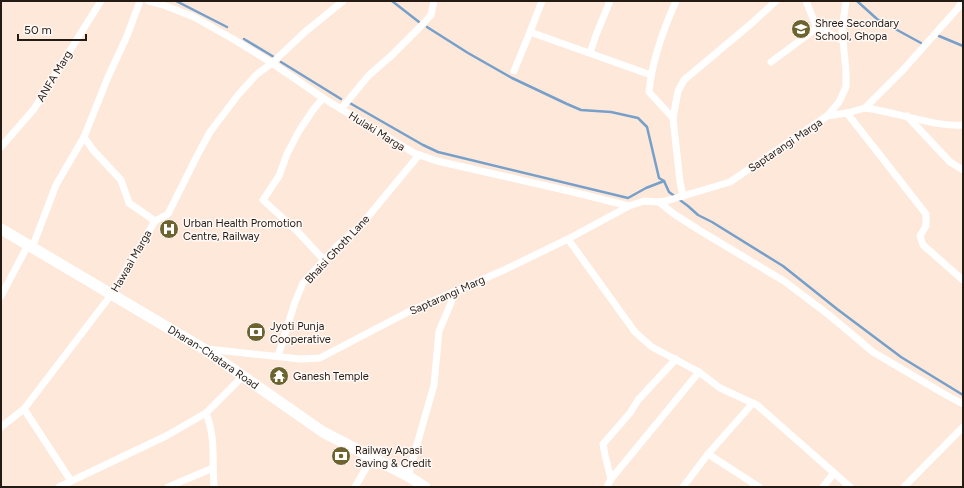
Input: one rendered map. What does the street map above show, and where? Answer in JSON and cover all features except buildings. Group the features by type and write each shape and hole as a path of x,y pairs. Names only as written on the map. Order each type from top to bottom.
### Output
{"main road":[{"name":"Dharan-Chatara Road","path":"1,229 204,349 323,432 408,476 425,487"}],"street":[{"name":"ANFA Marg","path":"1,147 34,109 101,1"},
{"path":"1,296 30,246 56,185 84,137 108,77 127,36 140,1"},
{"name":"Hulaki Marga","path":"148,1 194,17 233,39 272,63 323,98 419,155 437,161 629,206"},
{"name":"Hawaai Marga","path":"1,427 24,409 111,295 155,221 168,214 210,132 238,95 256,75 272,63 305,32 343,1"},
{"path":"341,109 369,75 391,56 431,15 434,1"},
{"path":"514,71 542,1"},
{"path":"590,53 610,1"},
{"path":"673,118 649,92 651,75 665,26 676,1"},
{"path":"681,197 673,118 678,91 684,80 776,1"},
{"path":"806,1 816,26 842,40"},
{"path":"827,116 839,102 846,87 842,30 846,1"},
{"path":"866,108 903,70 958,8 962,1"},
{"path":"771,62 814,30 816,26"},
{"path":"530,32 651,75"},
{"path":"323,98 299,131 278,176 263,200 298,232 324,260"},
{"path":"866,108 938,123 963,125"},
{"name":"Saptarangi Marga","path":"681,197 730,182 827,116 866,108"},
{"path":"847,113 926,214 926,226 920,236 923,245 946,266 962,276"},
{"path":"907,116 950,162 963,170"},
{"path":"84,137 93,150 121,180 129,203 155,221"},
{"name":"Bhaisi Ghoth Lane","path":"278,356 295,302 304,283 336,247 361,225 419,155"},
{"name":"Saptarangi Marg","path":"204,349 300,359 320,358 408,312 504,270 568,239 629,206 644,201 663,202 681,197"},
{"path":"663,202 674,214 784,281 873,352 963,404"},
{"path":"568,239 634,332 652,347 699,372 720,388 753,403 850,487"},
{"path":"408,476 434,385 439,331 456,290"},
{"path":"611,479 604,444 630,414 638,400 676,360"},
{"path":"607,487 611,479 699,372"},
{"path":"60,487 166,436 206,413 243,376"},
{"path":"683,487 708,454 753,403"},
{"path":"24,409 71,481"},
{"path":"206,413 212,426 214,487"},
{"path":"904,487 963,427"},
{"path":"708,454 759,487"},
{"path":"355,487 372,458"},
{"path":"168,487 213,468"},
{"path":"823,487 834,473"}],"waterway":[{"path":"176,1 227,27"},
{"path":"392,1 419,22"},
{"path":"857,1 877,19 921,43"},
{"path":"427,27 468,53 512,78 567,104 581,110 611,112 638,118 647,127 659,178 664,181 669,192 698,215 712,222 783,266 901,357 963,395"},
{"path":"939,36 963,46"},
{"path":"244,39 274,57"},
{"path":"281,62 341,99"},
{"path":"348,102 438,152 628,198 646,188 664,181"}],"place":[{"name":"Shree Secondary School, Ghopa","path":"801,29"},
{"name":"Urban Health Promotion Centre, Railway","path":"169,229"},
{"name":"Jyoti Punja Cooperative","path":"256,332"},
{"name":"Ganesh Temple","path":"279,376"},
{"name":"Railway Apasi Saving & Credit","path":"341,456"}]}
